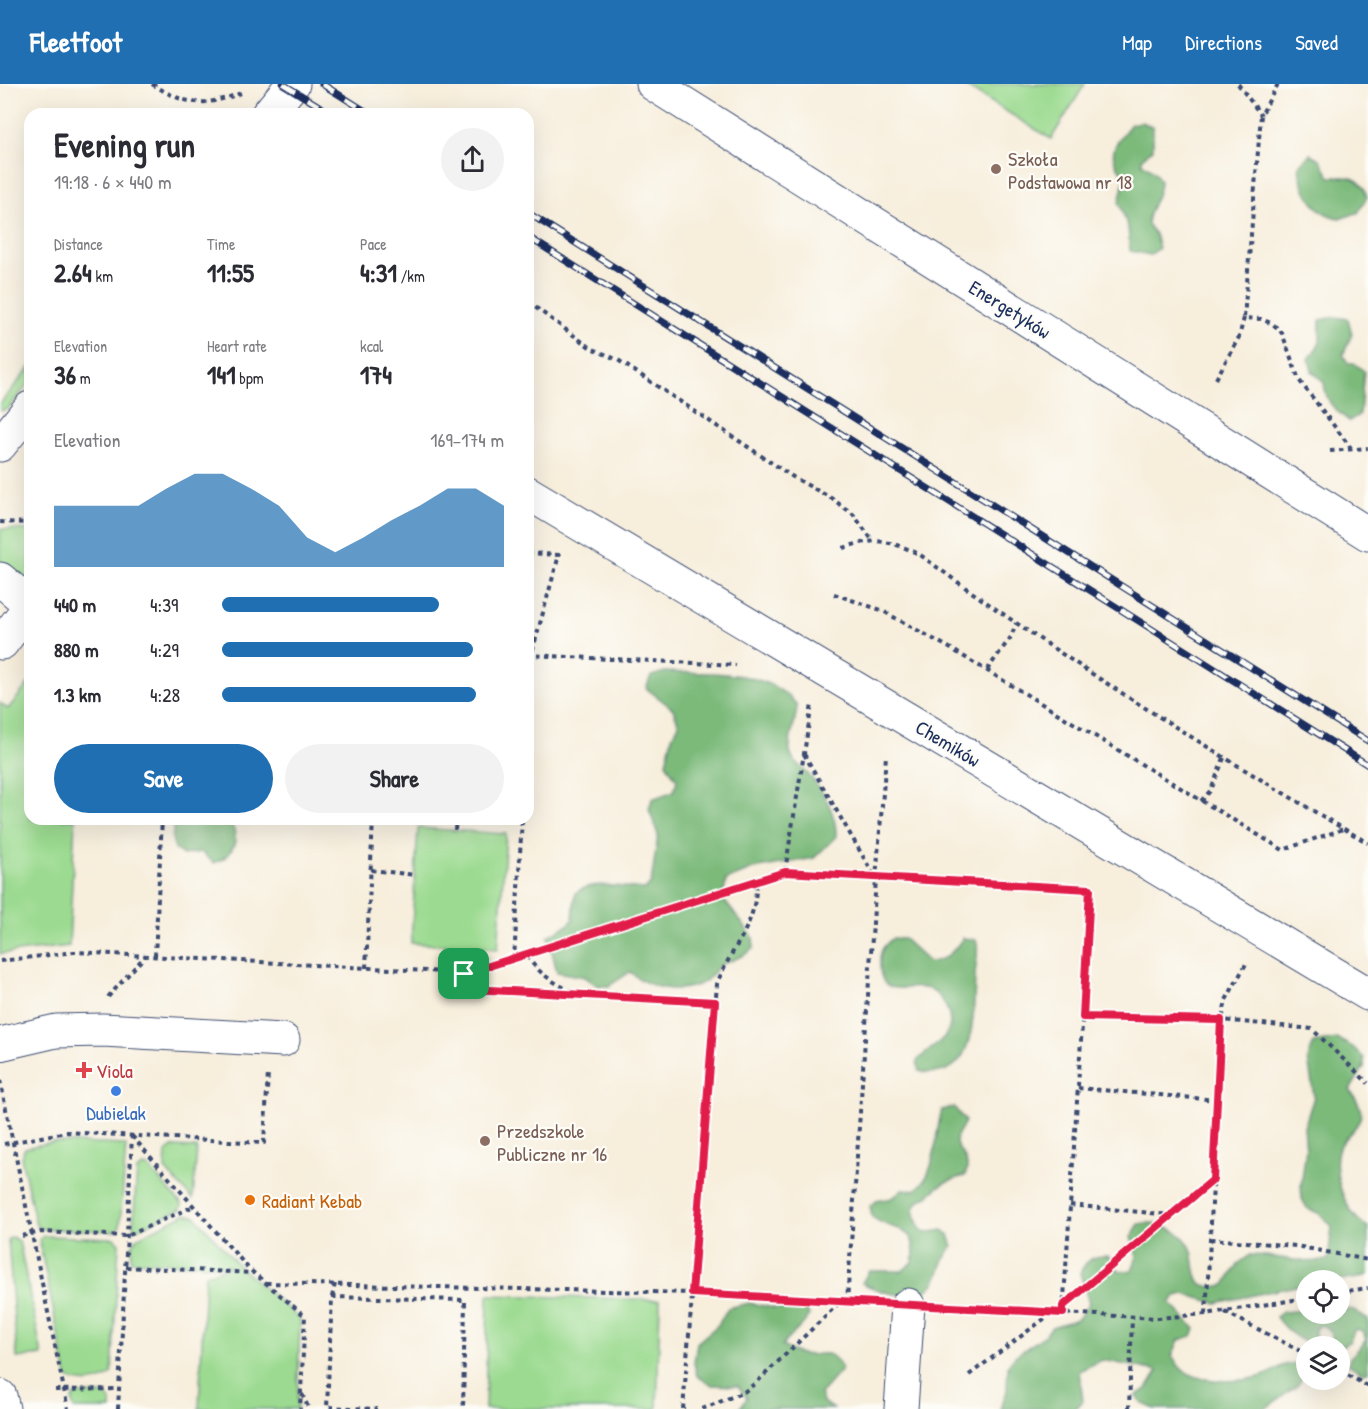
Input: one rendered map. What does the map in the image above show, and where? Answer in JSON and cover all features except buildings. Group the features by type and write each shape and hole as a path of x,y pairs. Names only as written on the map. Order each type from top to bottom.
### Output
{"street":[{"path":"258,105 292,84"},
{"name":"Energetyków","path":"653,84 1368,534"},
{"path":"0,445 24,415"},
{"name":"Chemików","path":"534,497 1368,994"},
{"path":"0,579 24,600"},
{"path":"2,643 24,613"},
{"path":"0,1044 56,1031 103,1030 275,1054"},
{"path":"901,1409 908,1305"},
{"path":"0,1396 3,1409"}],"path":[{"path":"152,84 178,99 194,102 224,101 241,93 258,105"},
{"path":"1238,84 1261,115"},
{"path":"1216,379 1239,337 1244,318 1261,115 1278,84"},
{"path":"534,306 591,348 618,360 793,477 831,498 853,514 873,542"},
{"path":"1244,318 1273,324 1282,333 1299,380 1351,448"},
{"path":"1330,451 1368,448"},
{"path":"0,522 24,523"},
{"path":"843,548 863,542 892,542 919,554 1017,623 1224,759 1368,843"},
{"path":"534,553 559,555 534,638"},
{"path":"834,594 880,610 987,670 1283,850 1344,829"},
{"path":"987,670 1011,637 1017,623"},
{"path":"534,655 736,666"},
{"path":"785,872 812,704"},
{"path":"804,753 876,879"},
{"path":"847,1302 886,756"},
{"path":"1201,801 1211,790 1224,759"},
{"path":"155,956 162,825"},
{"path":"366,968 373,825"},
{"path":"455,825 455,830"},
{"path":"514,960 522,825"},
{"path":"370,870 415,875"},
{"path":"0,961 74,952 464,974 527,956 756,879 785,872 876,879 1090,889 1063,1313"},
{"path":"683,1409 715,1002 720,974 740,942 756,907 756,879"},
{"path":"1206,1314 1221,1020 1226,1000 1264,933"},
{"path":"103,1003 145,956"},
{"path":"527,956 534,967 549,980 577,995"},
{"path":"464,974 471,989 715,1002"},
{"path":"1083,1017 1221,1020 1312,1029 1368,1083"},
{"path":"4,1144 67,1132 264,1143 275,1054"},
{"path":"0,1080 68,1409"},
{"path":"1078,1088 1217,1100"},
{"path":"132,1136 255,1273 305,1316 300,1409"},
{"path":"118,1409 132,1136"},
{"path":"1063,1306 1213,1180"},
{"path":"1070,1205 1172,1215"},
{"path":"22,1236 32,1234 127,1236 194,1206"},
{"path":"1210,1239 1296,1246 1368,1260"},
{"path":"126,1267 255,1273"},
{"path":"266,1283 692,1293 1132,1317 1225,1312 1296,1300"},
{"path":"335,1284 332,1297 327,1407 377,1409"},
{"path":"1350,1291 1368,1288"},
{"path":"332,1297 465,1300 463,1409"},
{"path":"702,1409 744,1392 757,1382 840,1302"},
{"path":"1225,1312 1296,1349"},
{"path":"969,1375 1053,1313"},
{"path":"1129,1409 1132,1317"},
{"path":"1350,1376 1368,1386"},
{"path":"55,1390 119,1389"},
{"path":"301,1394 309,1409"}],"green space":[{"path":"962,84 1085,84 1051,139"},
{"path":"1141,122 1153,127 1153,149 1142,158 1142,163 1154,171 1160,181 1147,224 1155,234 1159,248 1150,255 1130,251 1128,227 1119,203 1125,176 1113,155 1120,137 1131,124"},
{"path":"1310,154 1320,159 1330,177 1349,177 1362,185 1367,197 1358,213 1340,218 1331,216 1323,212 1310,199 1302,182 1299,166"},
{"path":"1335,317 1348,319 1352,334 1343,355 1348,363 1354,363 1364,371 1360,414 1349,421 1331,404 1326,395 1324,382 1312,371 1309,359 1320,343 1320,320"},
{"path":"24,374 24,389 8,409 0,411 0,404"},
{"path":"0,529 24,530 24,589 0,569"},
{"path":"665,672 718,673 753,678 784,693 797,705 790,752 828,803 836,828 836,837 814,858 753,869 726,880 723,899 753,937 754,948 721,965 704,982 685,988 665,988 646,983 630,972 609,986 598,986 585,977 557,972 548,936 568,925 573,919 575,893 600,885 646,889 651,883 658,835 649,809 652,799 674,791 677,780 666,763 672,737 679,725 673,709 646,688 651,676"},
{"path":"24,689 24,825 75,825 69,946 0,954 0,703 8,709"},
{"path":"174,825 231,825 235,838 232,850 214,863 201,852 183,855 175,849 172,838"},
{"path":"418,828 506,834 498,949 411,943"},
{"path":"893,938 904,939 929,962 940,960 949,954 963,938 976,940 972,1027 962,1057 952,1067 938,1072 919,1071 917,1061 949,1030 949,1015 943,1001 932,991 918,987 895,988 884,982 881,973 881,954 885,945"},
{"path":"1337,1039 1353,1047 1364,1058 1364,1067 1350,1090 1360,1107 1360,1119 1340,1145 1336,1166 1346,1202 1352,1213 1368,1227 1368,1275 1350,1279 1350,1270 1296,1270 1296,1286 1216,1303 1184,1294 1176,1296 1170,1303 1195,1329 1192,1336 1179,1340 1172,1356 1184,1371 1203,1378 1226,1381 1259,1377 1286,1365 1296,1364 1296,1386 1265,1409 1155,1409 1141,1403 1136,1395 1147,1389 1158,1371 1102,1360 1079,1371 1083,1401 1075,1409 1000,1409 1007,1391 1008,1365 1015,1356 1044,1336 1052,1327 1078,1319 1089,1303 1080,1273 1085,1265 1099,1256 1108,1256 1120,1272 1132,1270 1137,1257 1131,1237 1139,1224 1154,1224 1170,1228 1183,1238 1192,1251 1195,1272 1200,1284 1212,1287 1225,1285 1238,1264 1250,1255 1299,1261 1328,1260 1332,1226 1320,1214 1307,1208 1302,1199 1301,1186 1306,1149 1304,1127 1314,1097 1308,1059 1313,1043"},
{"path":"954,1107 965,1121 956,1143 967,1163 965,1176 942,1185 918,1202 914,1210 917,1223 924,1233 943,1230 949,1235 953,1246 944,1259 936,1280 930,1288 912,1295 891,1293 862,1283 869,1271 902,1271 913,1262 914,1250 908,1235 872,1217 870,1206 879,1199 892,1198 902,1189 915,1190 922,1183 932,1164 942,1110"},
{"path":"53,1142 126,1145 120,1226 115,1231 41,1229 36,1225 21,1157 25,1148"},
{"path":"172,1147 197,1148 193,1199 165,1170 166,1152"},
{"path":"143,1166 148,1167 182,1204 181,1209 137,1229 133,1226 137,1170"},
{"path":"185,1214 195,1216 240,1267 300,1319 297,1409 199,1409 205,1274 231,1266 131,1261 132,1245 138,1237"},
{"path":"43,1236 114,1238 119,1243 112,1374 102,1380 78,1382 67,1377 39,1241"},
{"path":"12,1237 19,1241 42,1355 17,1358 8,1239"},
{"path":"488,1295 660,1300 657,1409 485,1409"},
{"path":"750,1303 774,1308 806,1309 809,1315 806,1320 782,1346 801,1354 829,1354 837,1361 842,1369 820,1394 823,1402 833,1409 739,1409 747,1398 738,1386 712,1385 697,1376 694,1363 697,1343 718,1325 728,1308"},
{"path":"1350,1309 1368,1319 1368,1372 1362,1373 1350,1365 1350,1358 1366,1340 1363,1331 1355,1329 1350,1341 1350,1336 1331,1336 1328,1328 1321,1325 1315,1329 1315,1336 1296,1337 1276,1317 1283,1312 1296,1311 1296,1324 1350,1324"},
{"path":"76,1394 104,1394 111,1401 111,1409 74,1409 72,1399"}],"railway":[{"path":"283,84 322,108"},
{"path":"322,84 360,108"},
{"path":"534,217 1368,741"},
{"path":"534,241 1368,765"}],"place":[{"name":"Szkoła Podstawowa nr 18","path":"996,169"},
{"name":"Viola","path":"84,1070"},
{"name":"Dubielak","path":"116,1091"},
{"name":"Przedszkole Publiczne nr 16","path":"485,1141"},
{"name":"Radiant Kebab","path":"250,1200"}],"route":[{"path":"785,872 876,879 1090,889 1083,1017 1221,1020 1213,1180 1063,1306 1063,1313 692,1293 715,1002 471,989 464,974 496,966 756,879 785,872"}]}
